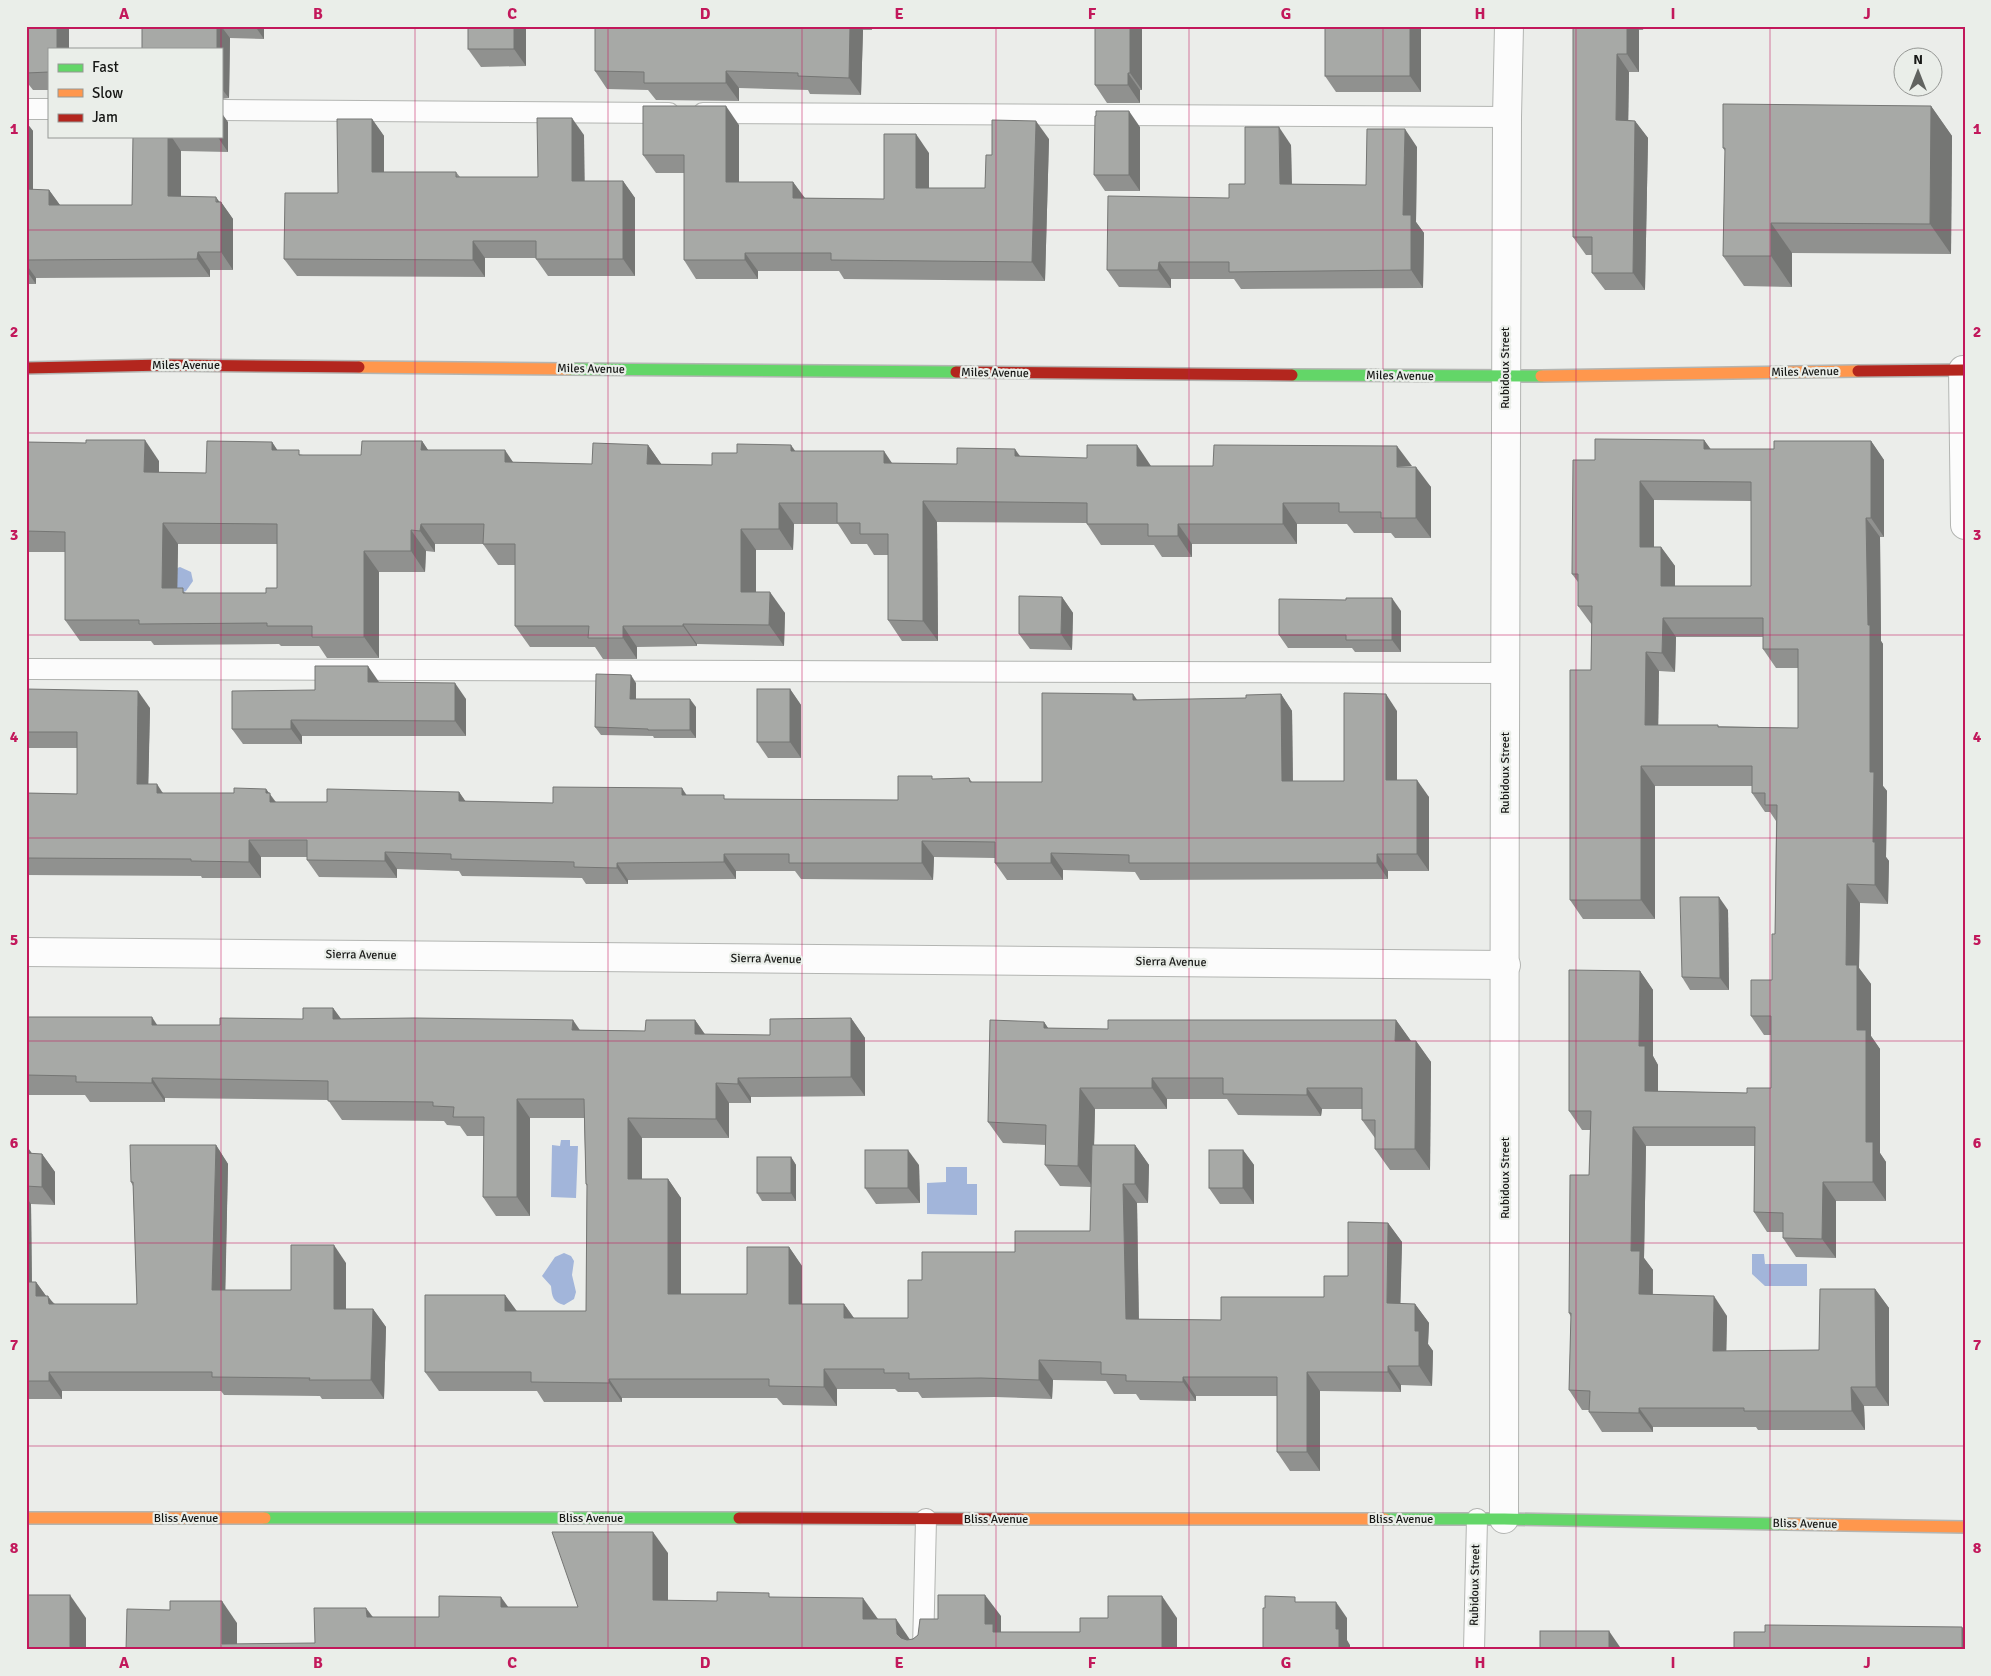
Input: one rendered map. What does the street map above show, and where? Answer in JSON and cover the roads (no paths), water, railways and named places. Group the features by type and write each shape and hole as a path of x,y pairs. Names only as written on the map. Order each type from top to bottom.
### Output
{"street":[{"name":"Rubidoux Street","path":"1504,1519 1506,965 1504,673 1509,26"},
{"name":"Miles Avenue","path":"26,368 165,365 1506,377 1964,370"},
{"path":"1964,370 1965,525"},
{"name":"Sierra Avenue","path":"26,952 1506,965"},
{"name":"Bliss Avenue","path":"26,1518 1504,1519 1965,1527"}],"lane":[{"path":"26,109 48,110"},
{"path":"222,110 1507,117"},
{"path":"26,669 1504,673"},
{"path":"923,1650 926,1519"},
{"name":"Rubidoux Street","path":"1474,1650 1477,1519"}],"water":[{"path":"180,567 191,572 193,581 186,591 171,597 172,570"},
{"path":"561,1140 570,1140 570,1146 578,1146 576,1198 551,1197 552,1145 560,1146"},
{"path":"946,1167 967,1167 967,1184 977,1184 977,1215 927,1214 927,1183 946,1182"},
{"path":"564,1253 571,1256 574,1261 572,1275 576,1292 574,1299 564,1305 555,1301 551,1286 542,1276 555,1257"},
{"path":"1752,1254 1764,1254 1765,1264 1807,1264 1807,1286 1765,1286 1752,1274"}]}
